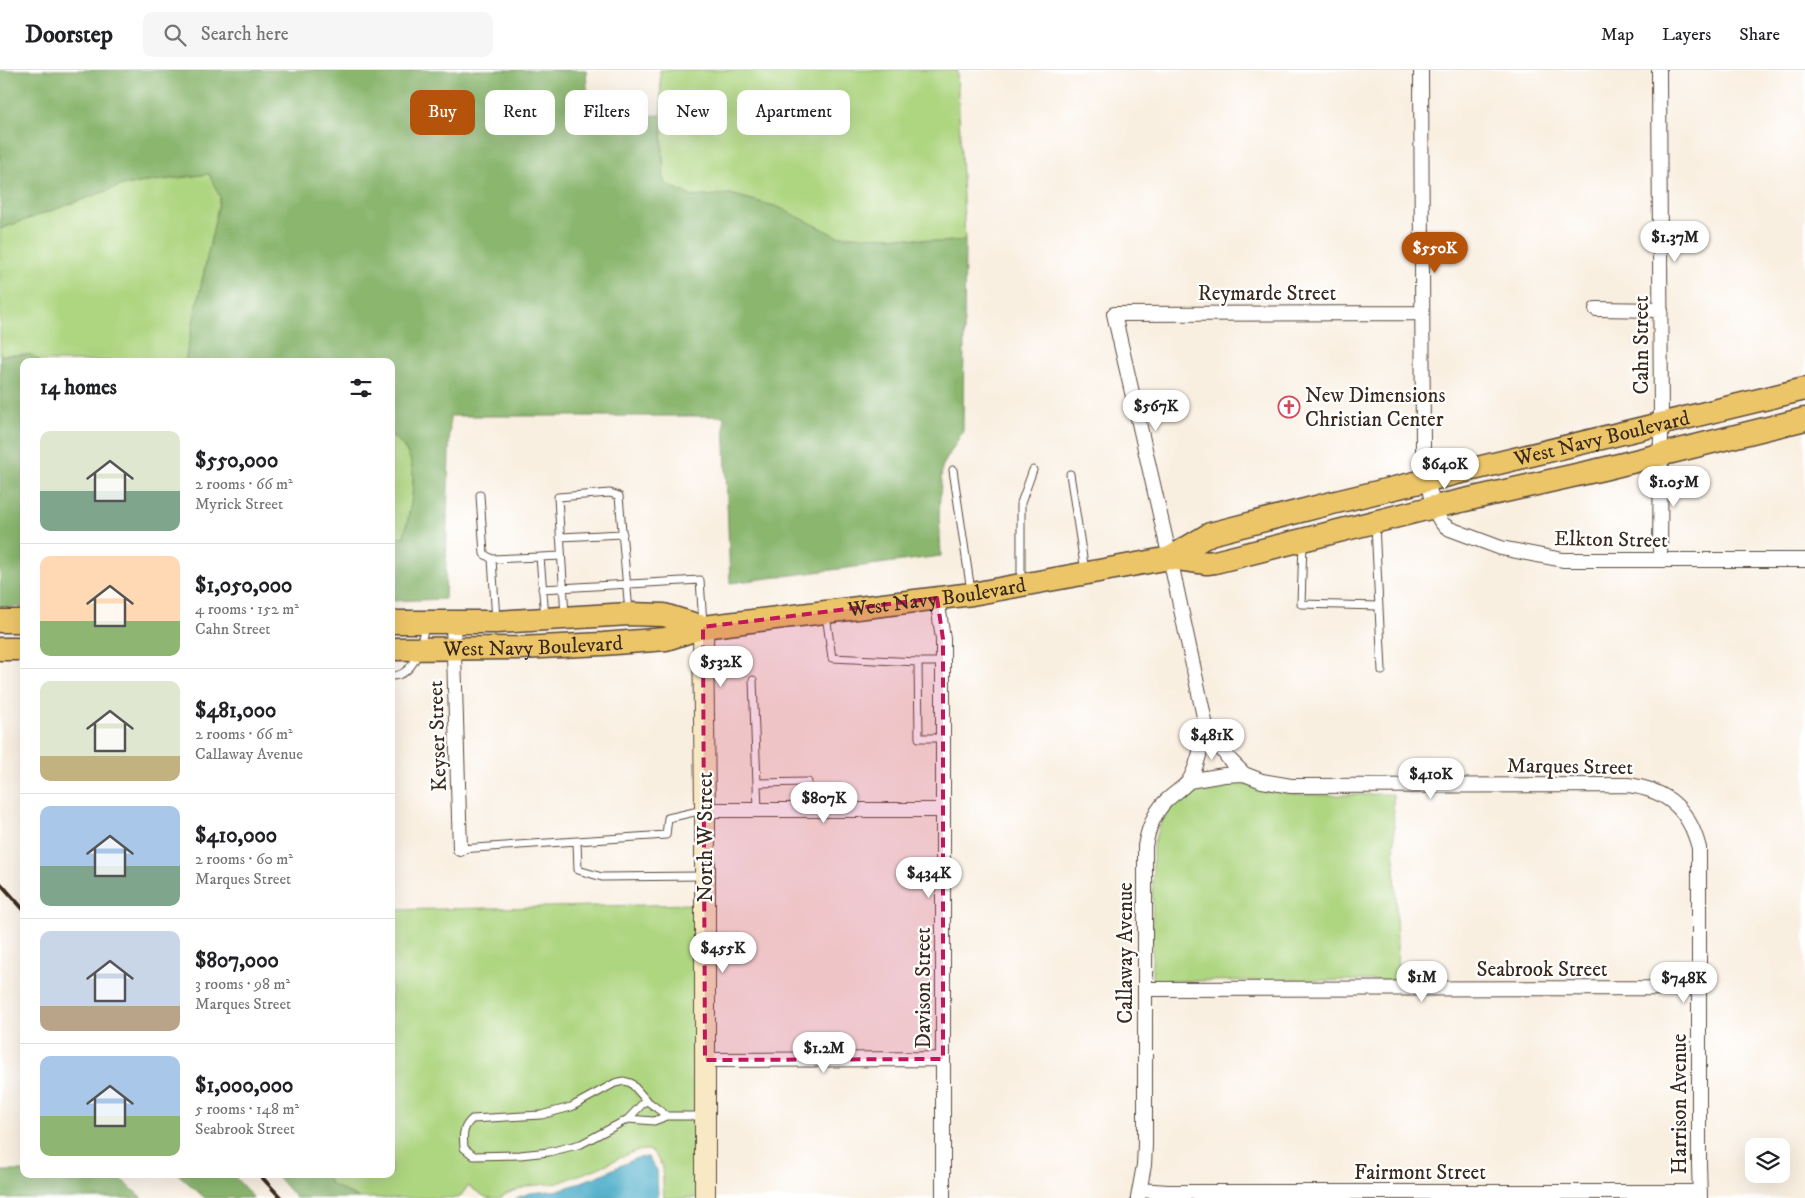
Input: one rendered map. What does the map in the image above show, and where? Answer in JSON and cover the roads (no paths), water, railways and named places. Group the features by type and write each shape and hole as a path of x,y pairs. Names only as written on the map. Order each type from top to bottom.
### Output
{"main road":[{"name":"West Navy Boulevard","path":"1170,558 1210,534 1805,389"},
{"name":"West Navy Boulevard","path":"395,649 547,646 666,639 703,627 972,594 1170,558 1207,563 1216,562 1375,521 1660,455 1805,419"},
{"name":"West Navy Boulevard","path":"395,622 496,622 629,614 664,615 703,627"},
{"path":"0,622 20,622"},
{"name":"North W Street","path":"703,627 706,1198"},
{"path":"0,649 20,649"}],"street":[{"path":"1421,70 1423,450 1434,507"},
{"name":"Cahn Street","path":"1660,70 1660,560"},
{"path":"1596,309 1661,310"},
{"name":"Reymarde Street","path":"1114,314 1421,313"},
{"name":"Callaway Avenue","path":"1114,314 1206,726 1202,749 1189,781 1163,804 1154,817 1145,846 1145,1145 1139,1194"},
{"name":"Elkton Street","path":"1434,507 1439,519 1450,529 1519,553 1563,560 1805,560"},
{"name":"Davison Street","path":"937,598 942,621 943,662 943,1198"},
{"name":"Keyser Street","path":"453,622 460,849"},
{"name":"Callaway Avenue","path":"1206,726 1228,758 1244,774"},
{"name":"Marques Street","path":"1189,781 1224,774 1244,774 1262,781 1291,786 1628,785 1658,792 1678,805"},
{"name":"Harrison Avenue","path":"1678,805 1689,819 1696,833 1699,848 1700,1195"},
{"path":"705,810 943,810"},
{"name":"Seabrook Street","path":"1145,989 1698,988"},
{"path":"705,1060 943,1059"},
{"name":"Fairmont Street","path":"1139,1194 1168,1192 1700,1195"}],"lane":[{"path":"953,470 972,594"},
{"path":"1021,585 1021,503 1033,470"},
{"path":"1070,474 1085,573"},
{"path":"555,619 563,588 558,497 610,493 619,496 629,614"},
{"path":"480,494 484,554 492,559 561,556"},
{"path":"1375,521 1382,671"},
{"path":"560,537 623,534"},
{"path":"1303,540 1301,604 1379,606"},
{"path":"540,557 542,589 555,619"},
{"path":"492,559 496,622"},
{"path":"542,589 700,580 703,627"},
{"path":"825,613 832,658 943,662"},
{"path":"395,676 406,672 420,649 425,622"},
{"path":"918,662 919,738 943,738"},
{"path":"753,680 758,810"},
{"path":"757,783 808,782"},
{"path":"460,849 666,836 668,818 705,810"},
{"path":"577,841 578,870 602,877 705,876"},
{"path":"646,1100 628,1120 581,1144 549,1152 520,1155 474,1156 464,1148 463,1133 466,1125 472,1120 541,1115 571,1107 615,1083 624,1081 631,1083 646,1100 667,1116"},
{"path":"628,1120 654,1121 667,1116 705,1116"}],"water":[{"path":"648,1157 657,1170 658,1198 515,1198 530,1193 560,1190 637,1158"}],"railway":[{"path":"0,883 20,906"},
{"path":"263,1178 281,1198"}],"place":[{"name":"New Dimensions Christian Center","path":"1289,407"}]}
